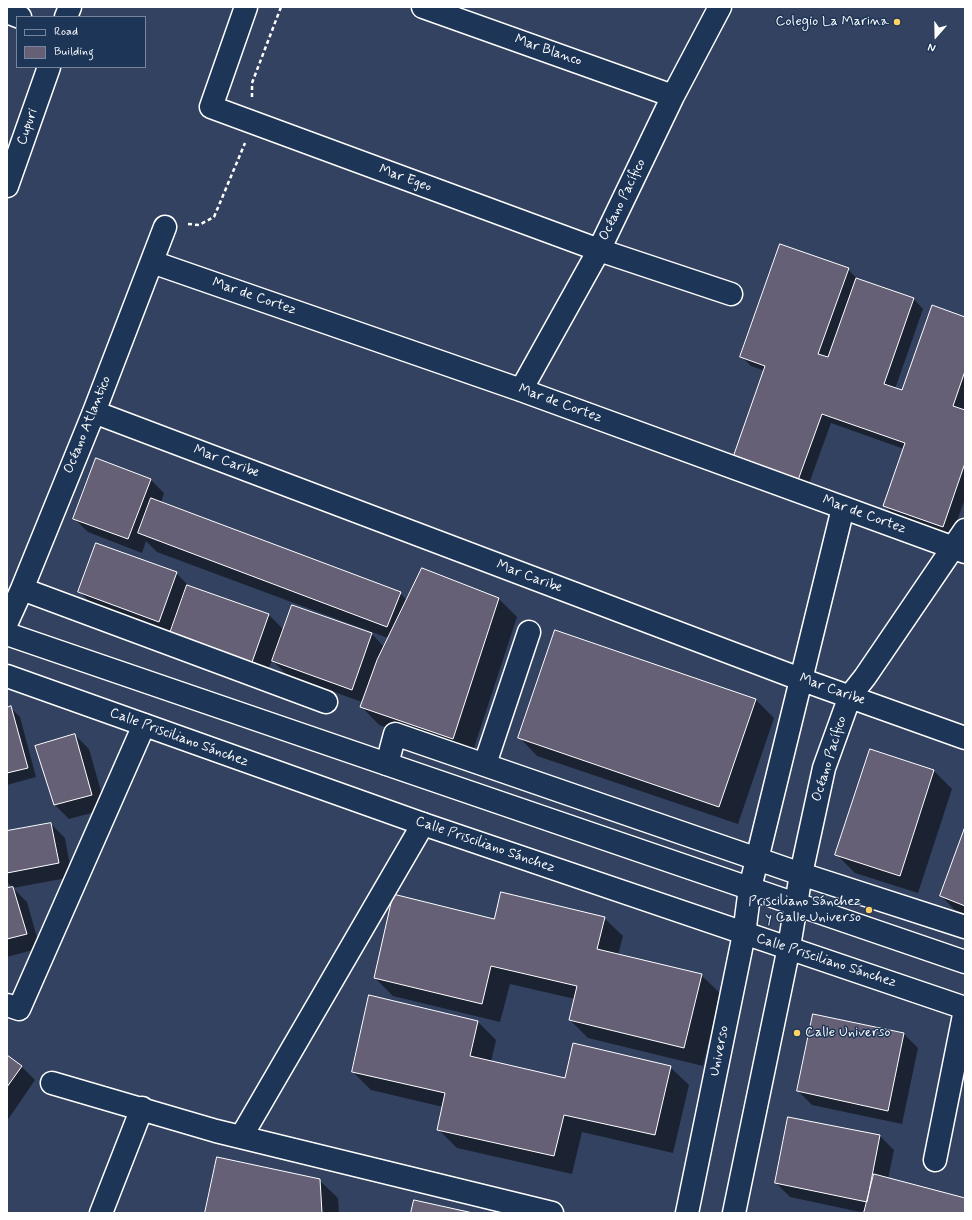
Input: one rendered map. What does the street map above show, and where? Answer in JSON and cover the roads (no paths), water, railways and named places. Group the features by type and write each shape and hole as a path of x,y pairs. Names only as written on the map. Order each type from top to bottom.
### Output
{"street":[{"name":"Mar Egeo","path":"246,7 211,107 599,250 731,294"},
{"name":"Mar Blanco","path":"423,7 673,96"},
{"name":"Océano Pacífico","path":"521,390 599,250 673,96 720,7"},
{"path":"7,12 17,16"},
{"name":"Cupuri","path":"8,179 49,68"},
{"name":"Océano Atlantico","path":"7,622 22,589 94,412 165,227"},
{"name":"Mar de Cortez","path":"152,262 521,390 843,508 961,543"},
{"name":"Mar Caribe","path":"94,412 800,679 965,738"},
{"path":"750,888 843,508"},
{"name":"Océano Pacífico","path":"795,903 824,768 850,696 961,543"},
{"path":"22,589 326,702"},
{"path":"485,798 490,766 529,632"},
{"path":"7,634 965,962"},
{"name":"Calle Prisciliano Sánchez","path":"7,676 423,824 744,934 789,947 965,1009"},
{"path":"7,1005 19,1009 144,725"},
{"path":"387,764 395,734 801,874 965,927"},
{"path":"241,1137 423,824"},
{"name":"Universo","path":"687,1213 744,934 750,888"},
{"path":"734,1213 789,947 795,903"},
{"path":"935,1160 965,1009"},
{"path":"52,1083 241,1137 552,1213"},
{"path":"101,1213 142,1108"}],"place":[{"name":"Colegio La Marina","path":"897,22"},
{"name":"Prisciliano Sánchez y Calle Universo","path":"869,910"},
{"name":"Calle Universo","path":"797,1033"}]}
